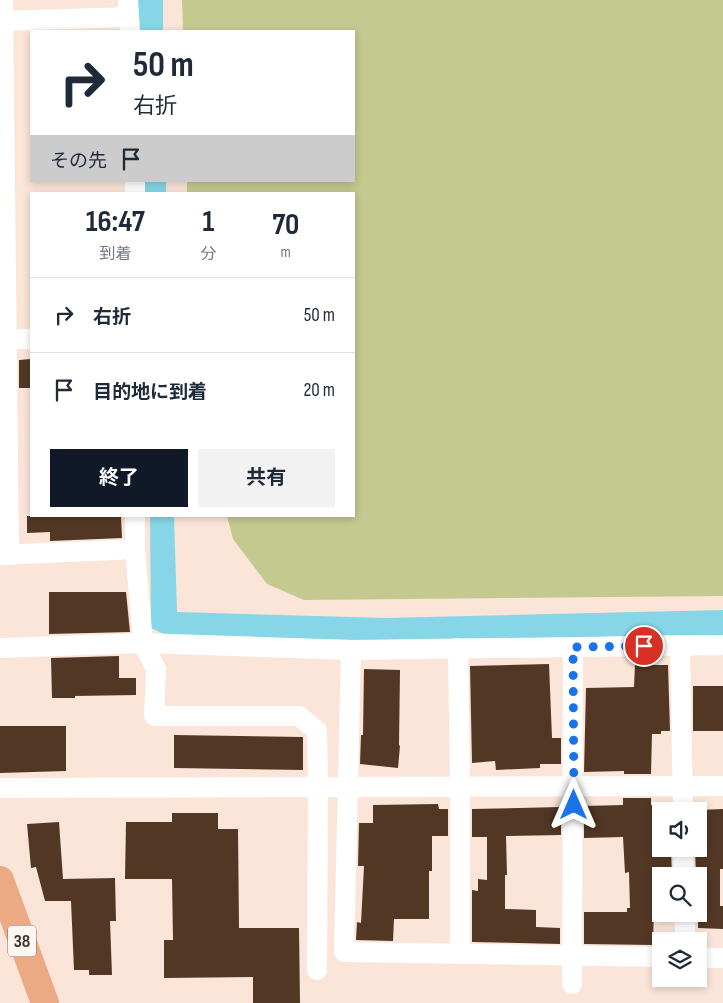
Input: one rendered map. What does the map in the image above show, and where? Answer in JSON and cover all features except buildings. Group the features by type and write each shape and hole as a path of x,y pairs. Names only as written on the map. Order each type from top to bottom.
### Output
{"main road":[{"name":"38","path":"3,896 45,1003"}],"street":[{"path":"3,0 5,555 136,550"},
{"path":"2,21 129,16"},
{"path":"3,339 30,339"},
{"path":"135,517 143,643 156,669 154,716 299,716 317,731 316,970"},
{"path":"0,648 143,643 351,650 723,645"},
{"path":"680,645 683,802"},
{"path":"572,984 573,647"},
{"path":"458,648 460,954"},
{"path":"351,650 344,952 652,957"},
{"path":"0,788 723,786"},
{"path":"707,958 723,958"}],"green space":[{"path":"182,0 723,0 723,596 304,600 267,584 233,539 227,517 355,517 355,192 187,192 187,182 355,182 355,30 183,30"}],"water":[{"path":"134,0 163,0 163,30 135,30"},
{"path":"141,182 166,182 166,192 142,192"},
{"path":"150,517 174,517 177,612 386,618 723,610 723,635 658,635 450,642 168,636 151,628"}],"route":[{"path":"574,805 573,647 644,646"}]}
